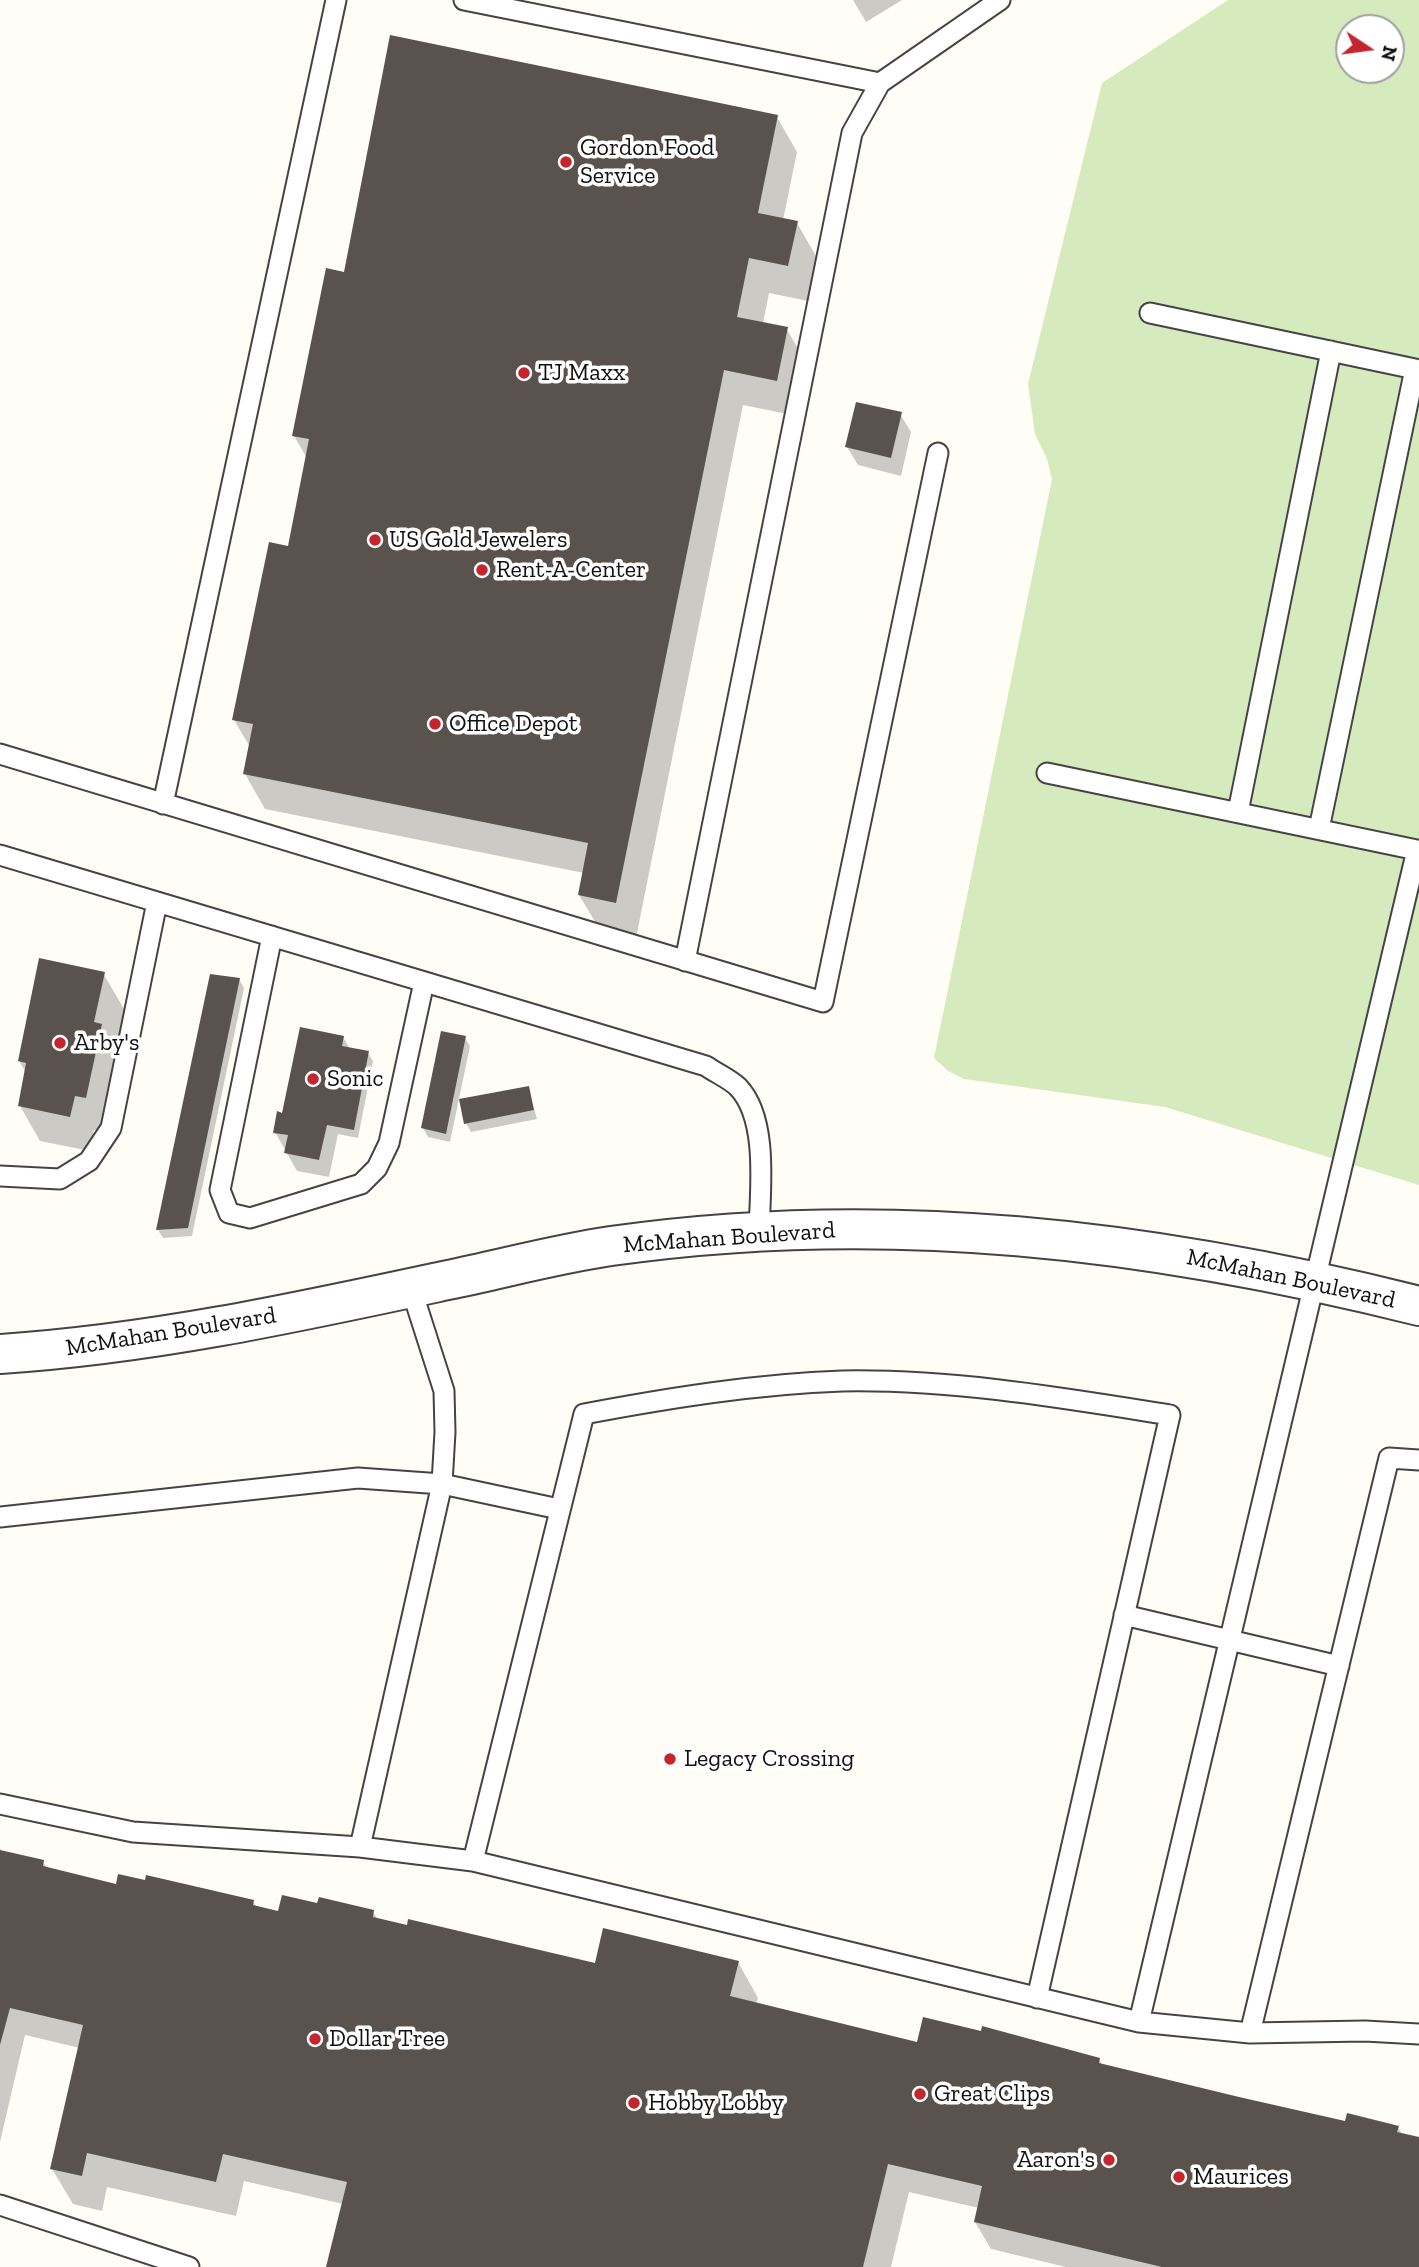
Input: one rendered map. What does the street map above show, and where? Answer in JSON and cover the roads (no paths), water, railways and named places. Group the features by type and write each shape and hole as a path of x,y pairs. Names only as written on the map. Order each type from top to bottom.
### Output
{"street":[{"name":"McMahan Boulevard","path":"0,1354 73,1349 171,1337 607,1247 759,1232 985,1232 1107,1244 1315,1280 1419,1306"}],"lane":[{"path":"163,804 336,0"},
{"path":"464,0 880,83"},
{"path":"685,961 852,133 880,83 1000,0"},
{"path":"1150,313 1415,369 1319,829"},
{"path":"1238,812 1331,351"},
{"path":"0,754 823,1002 939,453"},
{"path":"1047,773 1418,850 1139,2022"},
{"path":"1,859 157,902 706,1066 739,1088 757,1122 760,1152 759,1232"},
{"path":"0,1176 60,1179 89,1161 111,1128 157,902"},
{"path":"272,936 220,1190 229,1213 250,1218 336,1192 361,1184 377,1168 389,1143 424,982"},
{"path":"360,1847 442,1484 444,1391 411,1288"},
{"path":"473,1861 584,1414 681,1396 856,1382 951,1386 1051,1397 1170,1415 1037,1998"},
{"path":"1251,2033 1389,1458 1419,1460"},
{"path":"0,1517 358,1478 442,1484 559,1509"},
{"path":"1124,1615 1339,1666"},
{"path":"0,1804 133,1832 360,1847 473,1861 1139,2022 1251,2033 1366,2031 1419,2034"},
{"path":"0,2205 189,2267"}],"place":[{"name":"Gordon Food Service","path":"566,162"},
{"name":"TJ Maxx","path":"524,373"},
{"name":"US Gold Jewelers","path":"375,540"},
{"name":"Rent-A-Center","path":"482,570"},
{"name":"Office Depot","path":"435,724"},
{"name":"Arby's","path":"60,1043"},
{"name":"Sonic","path":"313,1079"},
{"name":"Legacy Crossing","path":"670,1759"},
{"name":"Dollar Tree","path":"315,2039"},
{"name":"Great Clips","path":"920,2094"},
{"name":"Hobby Lobby","path":"634,2103"},
{"name":"Aaron's","path":"1109,2160"},
{"name":"Maurices","path":"1179,2177"}]}
